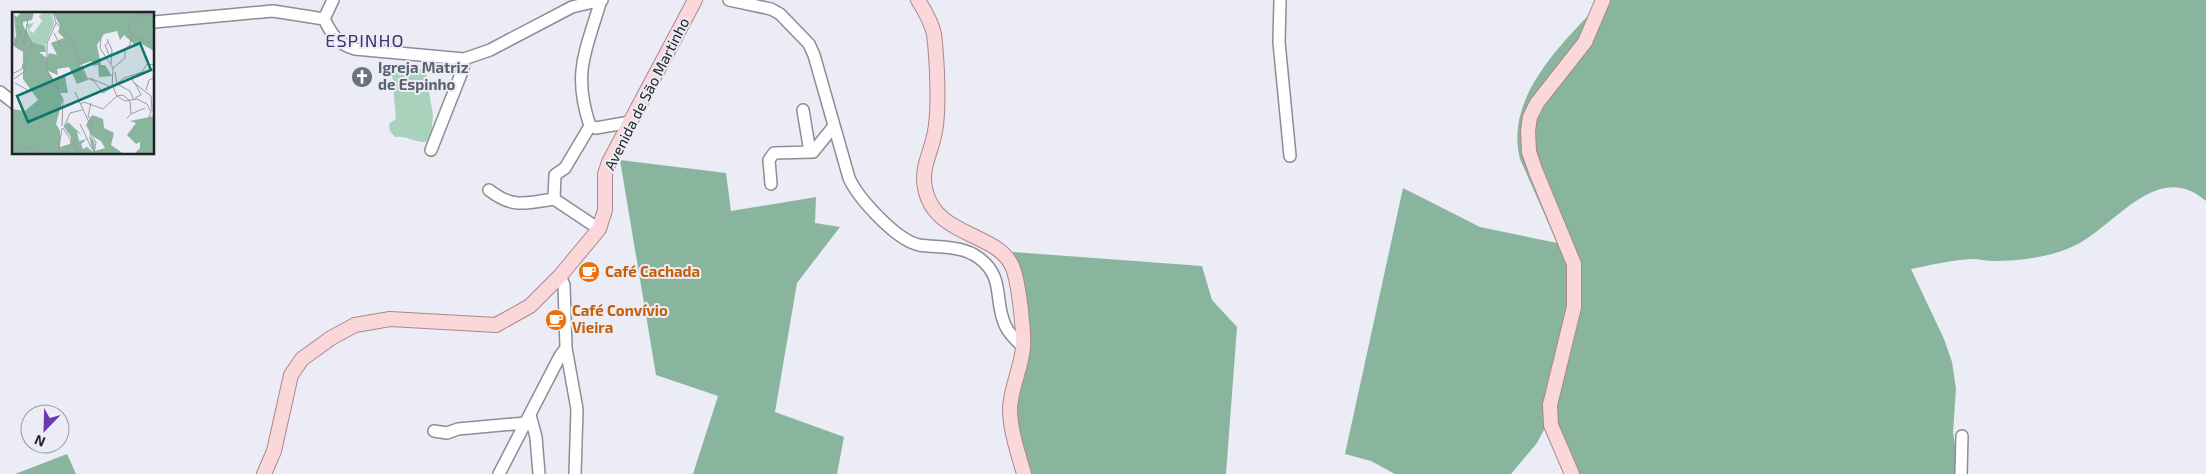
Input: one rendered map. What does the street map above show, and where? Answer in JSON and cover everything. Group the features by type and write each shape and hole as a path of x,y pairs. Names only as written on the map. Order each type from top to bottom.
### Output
{"main road":[{"name":"Avenida de São Martinho","path":"264,474 274,451 291,375 302,358 331,338 355,325 390,319 496,325 530,306 560,276 599,229 605,210 605,174 630,122 695,0"},
{"path":"918,0 928,16 934,34 936,86 934,136 924,170 926,191 936,210 950,224 997,249 1012,265 1016,282 1023,348 1010,405 1011,426 1024,474"},
{"path":"1572,474 1551,425 1550,405 1574,307 1574,264 1529,152 1528,130 1530,117 1537,103 1585,42 1603,0"}],"street":[{"path":"324,19 333,0"},
{"path":"324,19 331,34 342,46 355,49 464,59 490,50 572,7 602,0"},
{"path":"554,199 555,175 565,168 590,126 582,102 581,67 602,0"},
{"path":"730,0 771,9 780,14 803,35 814,55 849,178 862,200 909,242 954,248 972,254 982,261 995,275 1006,326 1023,348"},
{"path":"1280,0 1279,42 1290,156"},
{"path":"155,22 273,11 324,19"},
{"path":"431,150 463,69 464,59"},
{"path":"0,92 12,101"},
{"path":"803,110 810,152"},
{"path":"590,126 596,128 630,122"},
{"path":"771,184 769,160 774,153 812,152 834,126"},
{"path":"489,190 501,200 517,204 554,199 599,229"},
{"path":"560,276 564,285 566,348 578,409 575,474"},
{"path":"500,474 560,356 566,348"},
{"path":"434,431 447,433 458,429 528,419"},
{"path":"528,419 536,437 539,474"},
{"path":"1961,474 1962,436"}],"green space":[{"path":"1603,0 2206,0 2206,201 2188,190 2171,187 2155,191 2138,199 2076,245 2057,253 2015,260 1956,260 1911,269 1944,339 1952,362 1956,389 1953,432 1959,474 1566,474 1546,426 1537,443 1511,474 1395,474 1371,461 1345,454 1403,188 1480,227 1557,243 1520,159 1517,136 1521,113 1529,92 1555,52"},
{"path":"425,68 433,115 431,137 425,142 395,137 390,131 389,124 396,119 392,73"},
{"path":"620,160 726,173 731,211 816,197 815,223 840,227 797,283 775,412 844,437 837,474 693,474 718,396 656,375"},
{"path":"1013,252 1202,266 1212,300 1237,327 1226,474 1032,474 1016,429 1015,417 1026,335"},
{"path":"67,454 76,474 15,474"}],"place":[{"name":"Igreja Matriz de Espinho","path":"362,77"},
{"name":"Café Cachada","path":"589,272"},
{"name":"Café Convívio Vieira","path":"556,320"}],"district":[{"name":"ESPINHO","path":"365,41"}]}
